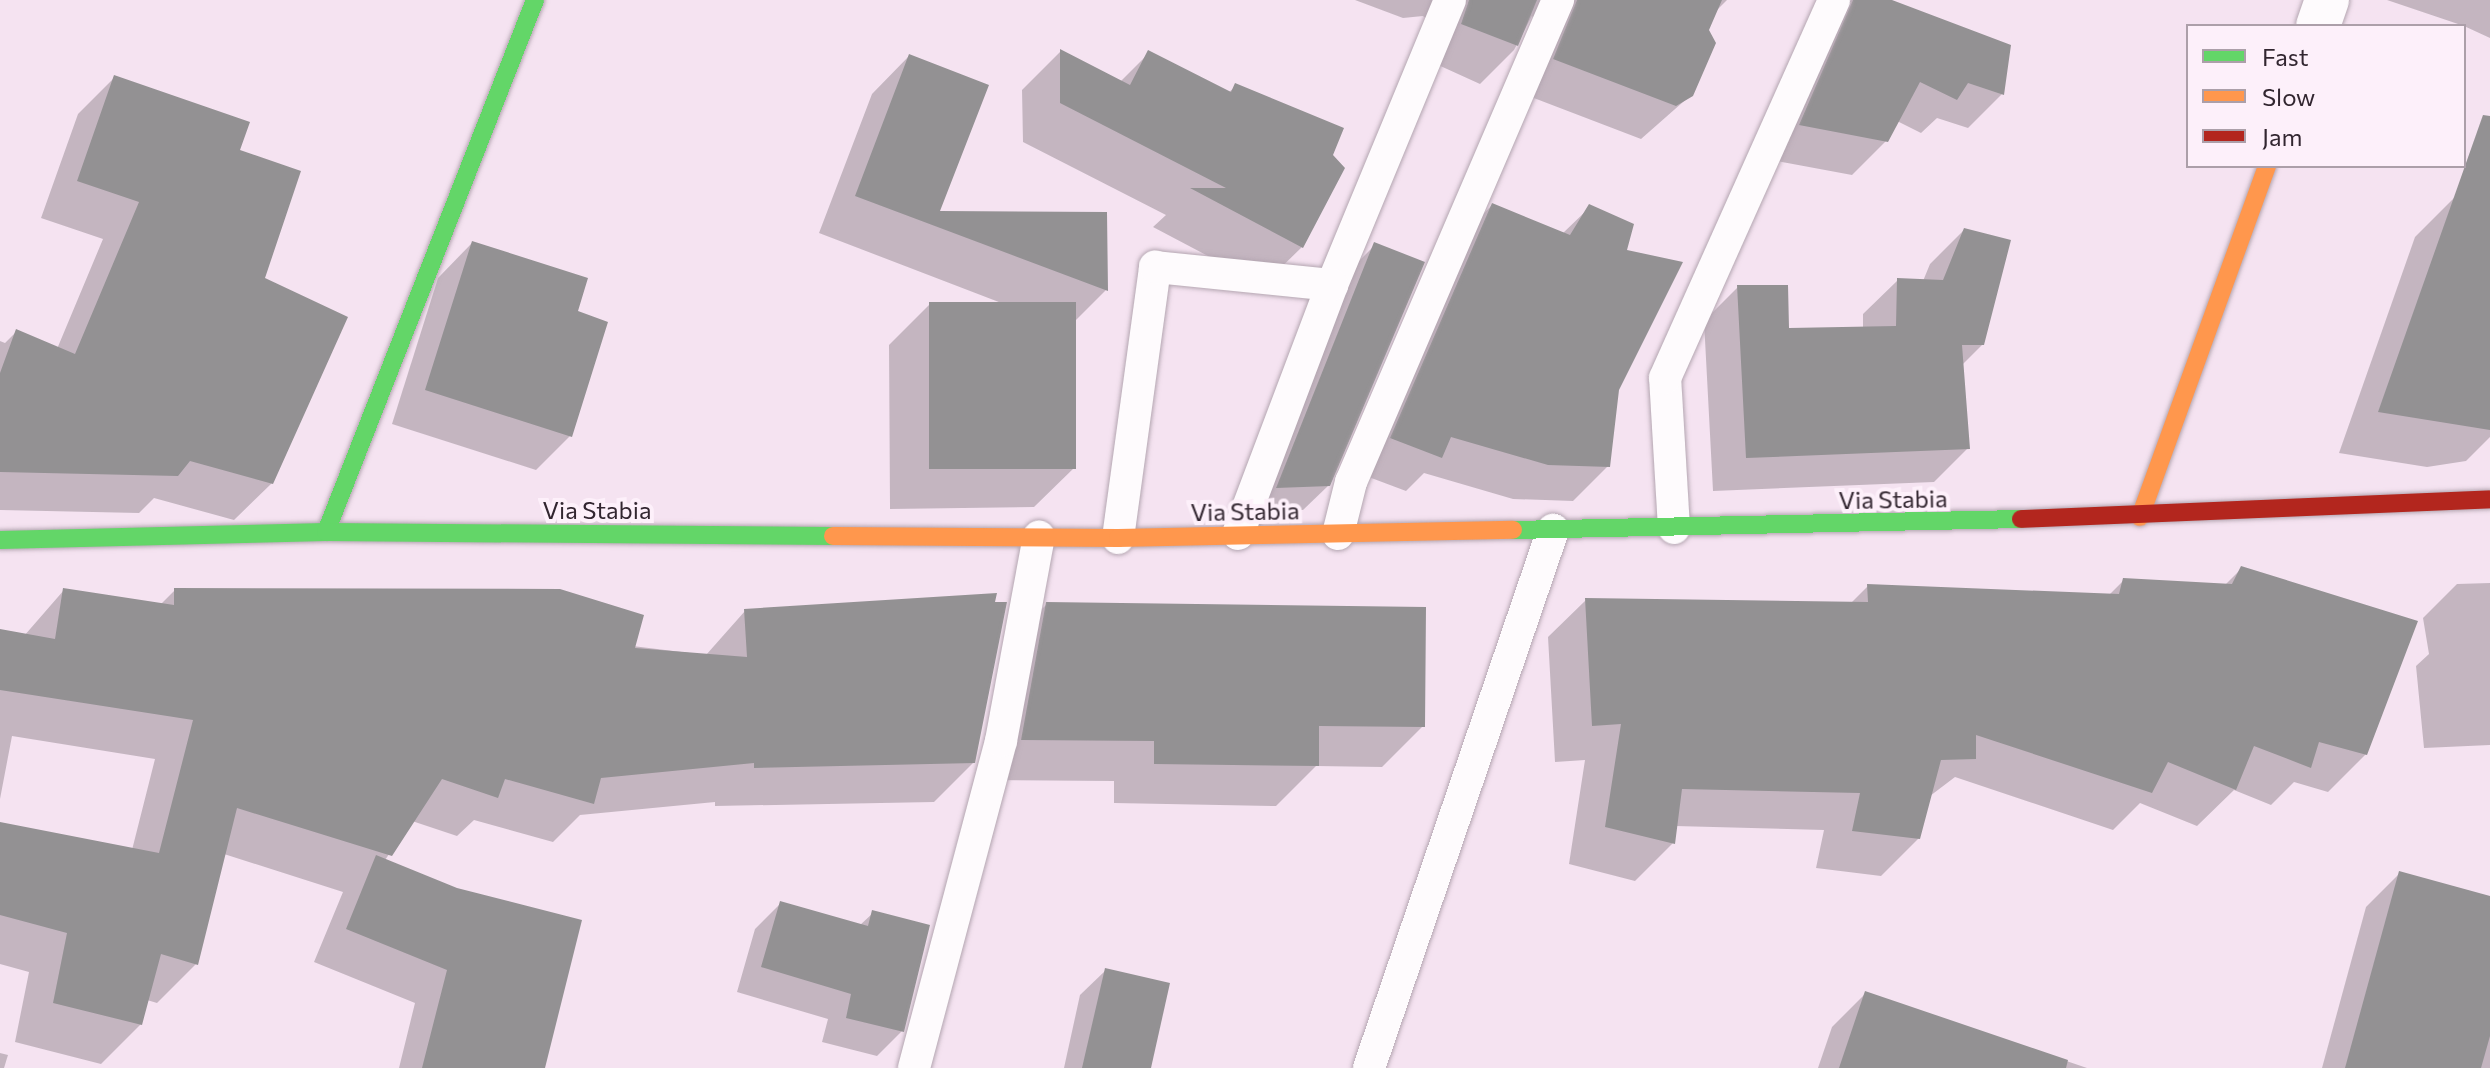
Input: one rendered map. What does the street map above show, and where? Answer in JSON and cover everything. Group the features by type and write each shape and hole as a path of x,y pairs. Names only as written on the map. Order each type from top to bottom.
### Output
{"main road":[{"path":"326,532 535,0"},
{"path":"2140,517 2266,168"},
{"name":"Via Stabia","path":"0,540 326,532 1118,538 2140,517 2490,499"}],"street":[{"path":"2319,24 2327,0"}],"lane":[{"path":"1238,534 1332,285 1450,0"},
{"path":"1338,534 1357,468 1558,0"},
{"path":"1674,528 1665,378 1834,0"},
{"path":"1118,538 1155,267 1332,285"},
{"path":"1369,1068 1553,530"},
{"path":"914,1068 1001,741 1039,536"}],"building":[{"path":"1469,0 1537,0 1518,46 1461,24"},
{"path":"1577,0 1722,0 1709,30 1716,43 1693,96 1676,106 1553,59"},
{"path":"1853,0 1892,0 2011,45 2004,95 1968,83 1957,100 1920,82 1888,142 1799,125"},
{"path":"1060,49 1130,85 1148,50 1231,92 1235,83 1344,128 1333,155 1345,168 1303,248 1190,188 1226,188 1060,103"},
{"path":"909,54 989,85 940,211 1107,212 1108,291 855,196"},
{"path":"114,75 250,122 240,150 301,171 265,278 348,317 273,484 190,461 178,476 0,472 0,373 16,329 75,354 139,202 77,181"},
{"path":"2483,115 2490,116 2490,430 2378,412"},
{"path":"1492,203 1570,235 1589,204 1634,224 1627,250 1683,262 1619,390 1610,467 1548,465 1451,437 1442,458 1390,438"},
{"path":"1964,228 2011,240 1984,345 1962,345 1970,449 1746,458 1737,285 1788,285 1789,328 1896,326 1897,278 1943,280"},
{"path":"472,241 588,278 578,311 608,322 572,437 425,390"},
{"path":"1374,242 1425,262 1330,486 1276,488"},
{"path":"929,302 1076,302 1076,469 929,469"},
{"path":"2241,566 2418,621 2367,755 2319,742 2311,768 2254,746 2236,790 2168,762 2152,793 1976,735 1976,759 1941,760 1920,839 1852,831 1860,793 1682,789 1675,844 1605,827 1621,724 1592,726 1585,598 1868,602 1867,584 2119,594 2123,578 2232,584"},
{"path":"63,588 174,605 174,588 560,589 644,615 635,648 747,657 744,609 997,593 995,602 1007,602 975,763 754,768 754,763 601,778 594,804 505,779 498,798 442,779 392,856 237,808 198,965 161,954 142,1025 53,1003 67,933 0,915 0,822 159,853 193,720 0,690 0,629 55,639"},
{"path":"1046,602 1426,607 1425,727 1319,726 1319,766 1154,764 1154,741 1021,740"},
{"path":"376,855 457,888 582,920 545,1068 422,1068 447,970 346,929"},
{"path":"2399,871 2490,896 2490,1036 2481,1068 2345,1068"},
{"path":"780,901 868,926 872,910 930,925 904,1032 846,1018 851,994 761,967"},
{"path":"1105,968 1170,983 1151,1068 1082,1068"},
{"path":"1865,991 2068,1060 2066,1068 1839,1068"}],"traffic: fast":[{"path":"326,532 535,0"},
{"path":"1513,530 2021,519"},
{"path":"0,540 326,532 833,536"}],"traffic: slow":[{"path":"2140,517 2266,168"},
{"path":"833,536 1118,538 1513,530"}],"traffic: jam":[{"path":"2021,519 2490,499"}]}
